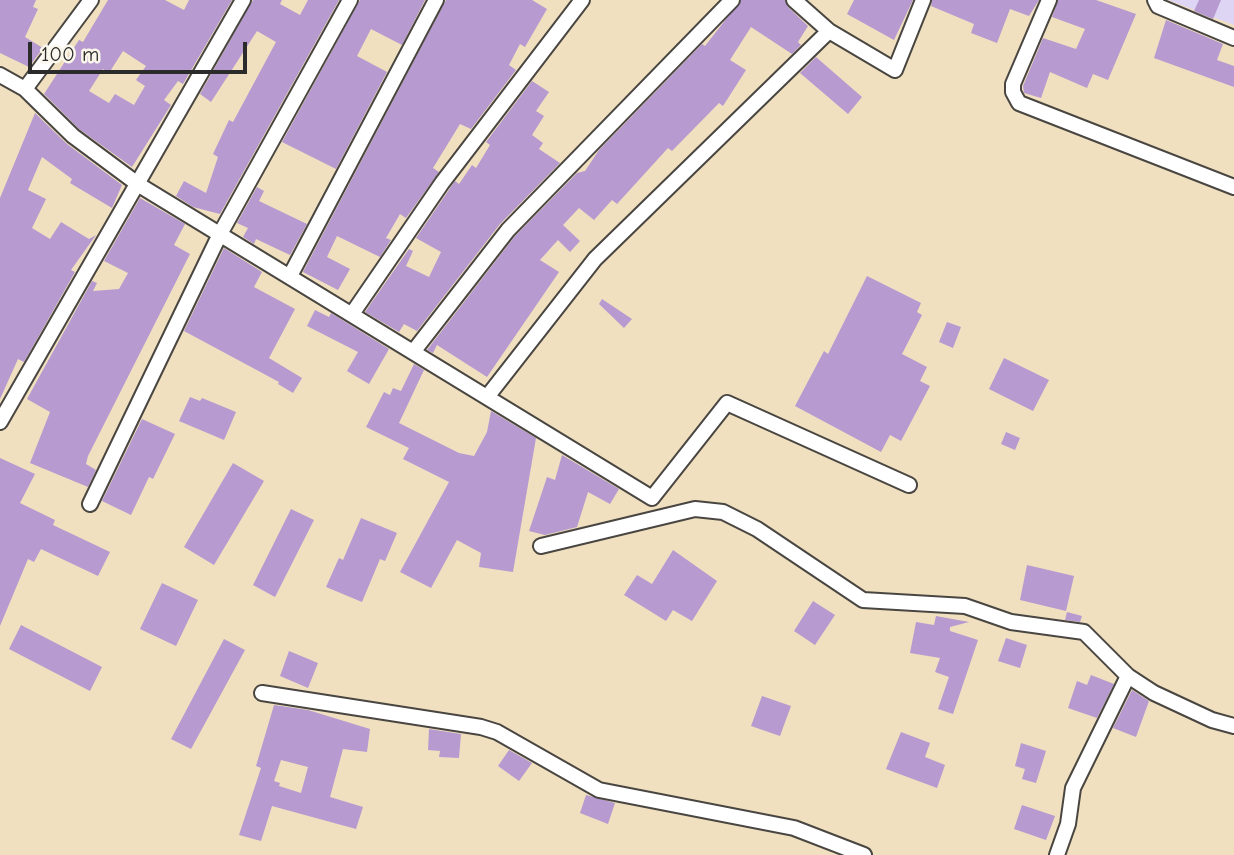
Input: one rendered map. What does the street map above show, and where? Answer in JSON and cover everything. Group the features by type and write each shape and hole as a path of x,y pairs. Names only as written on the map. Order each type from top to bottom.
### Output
{"street":[{"path":"25,89 91,0"},
{"path":"0,422 139,185 243,0"},
{"path":"90,504 220,234 350,0"},
{"path":"290,276 434,4 419,0"},
{"path":"352,314 442,183 582,0"},
{"path":"414,352 508,230 733,0"},
{"path":"794,0 829,31 895,70 923,0"},
{"path":"1049,0 1013,84 1013,92 1019,103 1234,187"},
{"path":"1155,0 1158,6 1234,38"},
{"path":"487,397 595,259 829,31"},
{"path":"0,75 25,89 72,136 139,185 652,498 727,403 909,485"},
{"path":"541,546 695,509 723,512 757,529 863,600 965,606 1011,622 1084,632 1128,676 1183,708 1234,726"},
{"path":"1057,855 1068,824 1069,798 1128,676"},
{"path":"262,693 481,727 497,732 599,790 794,828 864,855"}],"shaded area":[{"path":"1168,0 1234,0 1234,25"}],"building":[{"path":"0,0 36,0 33,7 38,9 25,37 43,48 29,67 0,53"},
{"path":"108,0 165,0 184,10 189,0 232,0 183,84 178,81 164,100 171,105 132,167 79,129 44,94 79,40 83,42","holes":["123,51 146,66 136,80 145,86 134,105 115,94 109,103 89,91 103,69 109,73"]},
{"path":"253,0 282,0 280,4 300,15 308,0 339,0 220,214 193,207 176,196 184,181 206,193 218,157 213,154 229,120 233,122 276,42 257,31 211,102 200,94"},
{"path":"360,0 425,0 402,45 371,29 357,56 387,72 336,169 282,142"},
{"path":"446,0 532,0 547,9 525,47 520,44 509,65 516,70 471,129 460,124 433,168 439,172 406,218 400,214 386,238 391,240 380,257 337,236 327,257 350,269 338,290 303,272"},
{"path":"741,0 785,0 788,7 808,26 798,42 801,45 792,54 751,27 730,60 746,70 723,106 719,103 672,151 668,148 617,204 612,200 594,220 579,208 563,225 580,241 570,252 558,240 540,260 559,272 487,377 437,345 433,353 427,350 515,236 577,173 585,171 599,150 702,44 705,46"},
{"path":"854,0 913,0 894,40 847,14"},
{"path":"932,0 1039,0 1029,16 1010,9 997,43 971,33 974,24 931,6"},
{"path":"1058,0 1096,0 1136,14 1108,80 1093,74 1087,88 1050,72 1041,98 1024,93 1023,86 1043,38 1076,49 1085,29 1052,17"},
{"path":"1199,0 1221,0 1213,19 1194,11"},
{"path":"1166,20 1223,44 1217,60 1234,66 1234,87 1154,58"},
{"path":"816,57 862,97 848,114 800,73"},
{"path":"532,81 549,92 536,111 544,116 532,135 543,143 539,149 560,163 500,224 417,331 404,324 399,332 365,312 409,249 413,251 406,266 429,277 441,252 416,238 455,181 459,184 472,165 476,168 490,145 486,142"},
{"path":"35,113 67,144 122,185 112,208 70,183 72,179 42,157 28,190 46,199 32,228 50,239 61,222 89,239 96,235 71,270 75,272 24,362 18,359 0,399 0,198"},
{"path":"257,187 264,191 259,201 307,224 290,255 256,239 254,244 243,237 248,228 237,223"},
{"path":"140,198 185,224 174,245 190,254 88,456 86,464 96,470 88,487 30,463 50,412 27,399 92,281 97,283 93,291 119,289 128,273 104,261"},
{"path":"224,248 262,272 254,287 295,309 269,358 302,378 293,393 278,384 279,382 184,331"},
{"path":"867,276 921,303 917,312 922,315 902,354 927,367 920,381 930,386 901,441 890,435 881,452 795,406 824,351 828,354"},
{"path":"602,299 632,319 624,328 599,304"},
{"path":"315,310 329,317 331,313 389,349 369,384 347,371 358,352 307,326"},
{"path":"947,322 961,327 953,348 939,342"},
{"path":"1004,358 1049,380 1033,411 989,389"},
{"path":"414,364 424,370 399,423 459,453 474,456 487,432 491,411 536,438 513,572 479,567 481,553 457,540 431,588 400,572 449,482 403,459 409,448 366,427 384,392 390,395 393,388 401,391"},
{"path":"190,397 200,401 202,398 236,412 224,440 179,421"},
{"path":"142,419 175,434 153,479 149,477 131,515 102,501"},
{"path":"1006,432 1020,438 1015,450 1001,444"},
{"path":"562,455 619,489 610,504 588,492 577,527 545,535 529,531 547,477 555,480"},
{"path":"0,458 35,474 20,503 55,520 53,525 110,552 98,576 41,549 34,562 28,559 0,626"},
{"path":"233,463 264,481 214,565 184,547"},
{"path":"291,509 314,520 275,597 253,585"},
{"path":"361,518 397,533 385,561 380,559 362,602 326,587 339,558 343,560"},
{"path":"673,550 717,581 692,621 673,610 666,621 624,595 637,575 652,584"},
{"path":"1027,565 1074,576 1066,611 1020,600"},
{"path":"162,583 198,600 176,646 140,629"},
{"path":"813,601 835,615 815,645 794,631"},
{"path":"1067,612 1082,616 1080,622 1065,620"},
{"path":"936,616 969,622 950,627 950,631 978,640 953,714 938,709 949,677 935,672 940,658 910,653 916,622 934,625"},
{"path":"21,625 102,667 90,691 9,649"},
{"path":"1006,638 1027,645 1020,668 998,661"},
{"path":"224,639 245,650 191,749 171,739"},
{"path":"289,651 318,663 308,688 280,676"},
{"path":"1091,675 1114,684 1097,718 1068,708 1077,681 1087,685"},
{"path":"1132,690 1149,701 1136,737 1113,728"},
{"path":"762,696 791,706 780,736 751,726"},
{"path":"274,705 308,710 370,729 367,752 343,749 330,797 363,807 356,829 272,806 261,841 239,835 261,768 256,766","holes":["281,760 308,767 301,793 279,786 280,783 274,781"]},
{"path":"429,729 461,734 459,758 439,757 440,751 428,750"},
{"path":"901,732 930,743 925,757 945,765 937,788 886,769"},
{"path":"1021,743 1046,751 1036,783 1022,779 1025,769 1015,766"},
{"path":"509,750 532,763 519,781 498,766"},
{"path":"586,795 615,803 608,824 580,813"},
{"path":"1022,805 1055,816 1046,840 1014,829"}]}
